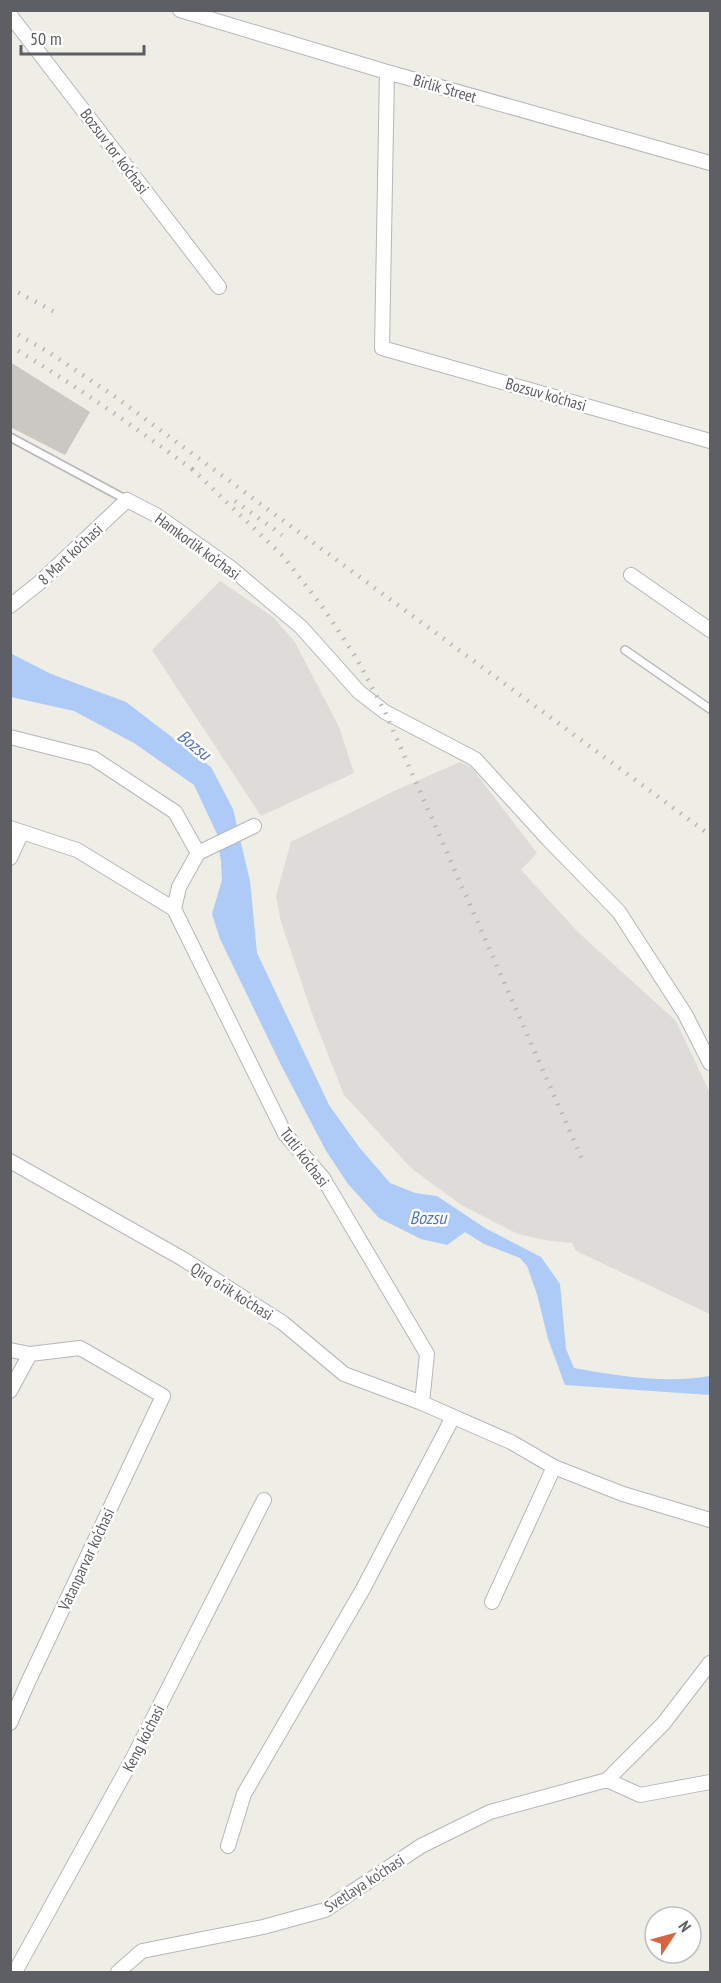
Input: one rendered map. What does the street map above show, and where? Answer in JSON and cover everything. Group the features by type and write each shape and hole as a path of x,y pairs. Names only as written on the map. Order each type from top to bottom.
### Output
{"street":[{"name":"Birlik Street","path":"180,10 234,18 387,72 711,163"},
{"name":"Bozsuv tor ko‘chasi","path":"10,15 219,287"},
{"name":"Bozsuv ko‘chasi","path":"387,72 382,348 711,441"},
{"name":"8 Mart ko‘chasi","path":"10,606 39,583 127,500"},
{"name":"Hamkorlik ko‘chasi","path":"127,500 156,515 231,568 301,627 359,692 385,712 475,759 619,912 685,1014 711,1063"},
{"path":"631,575 711,630"},
{"path":"10,737 93,758 175,812 198,853"},
{"path":"10,858 16,830 77,850 174,909 179,887 198,853 254,826"},
{"name":"Tutli ko‘chasi","path":"174,909 285,1134 323,1178 427,1354 422,1403"},
{"name":"Qirq o‘rik ko‘chasi","path":"10,1161 183,1259 273,1316 344,1374 422,1403 511,1442 554,1467 623,1494 711,1520"},
{"name":"Vatanparvar ko‘chasi","path":"10,1723 163,1396 80,1348 30,1354"},
{"path":"10,1350 30,1354 10,1391"},
{"path":"228,1846 244,1794 363,1589 453,1417"},
{"path":"492,1602 554,1467"},
{"name":"Keng ko‘chasi","path":"15,1972 134,1756 264,1500"},
{"name":"Svetlaya ko‘chasi","path":"118,1972 142,1952 263,1927 325,1910 421,1846 490,1812 607,1780 663,1724 711,1663"},
{"path":"607,1780 640,1795 711,1782"}],"lane":[{"name":"Hamkorlik ko‘chasi","path":"10,437 127,500"},
{"path":"625,650 711,710"}],"shaded area":[{"path":"220,581 273,617 295,642 339,727 354,773 261,816 152,650"},
{"path":"460,762 471,767 537,853 521,870 579,933 676,1021 710,1093 710,1314 576,1251 572,1243 518,1234 463,1206 411,1168 344,1095 314,1019 281,922 276,896 291,842 394,791"}],"water":[{"name":"Bozsu","path":"10,653 51,674 126,702 211,767 233,809 250,881 257,953 329,1105 359,1147 390,1183 415,1193 437,1196 485,1228 541,1257 560,1284 566,1349 574,1368 659,1379 710,1376 710,1395 565,1385 548,1339 537,1294 527,1266 520,1258 484,1244 465,1232 447,1245 421,1239 379,1218 348,1184 325,1149 220,939 212,914 222,880 217,834 194,785 134,743 74,711 11,697"}],"building":[{"path":"10,362 90,412 65,455 10,427"}],"railway":[{"path":"10,288 58,314"},
{"path":"10,330 50,353 114,396 710,835"},
{"path":"10,346 83,392 199,474"},
{"path":"192,469 283,556 324,609 357,659 385,712 582,1159"},
{"path":"235,501 282,535"}]}
